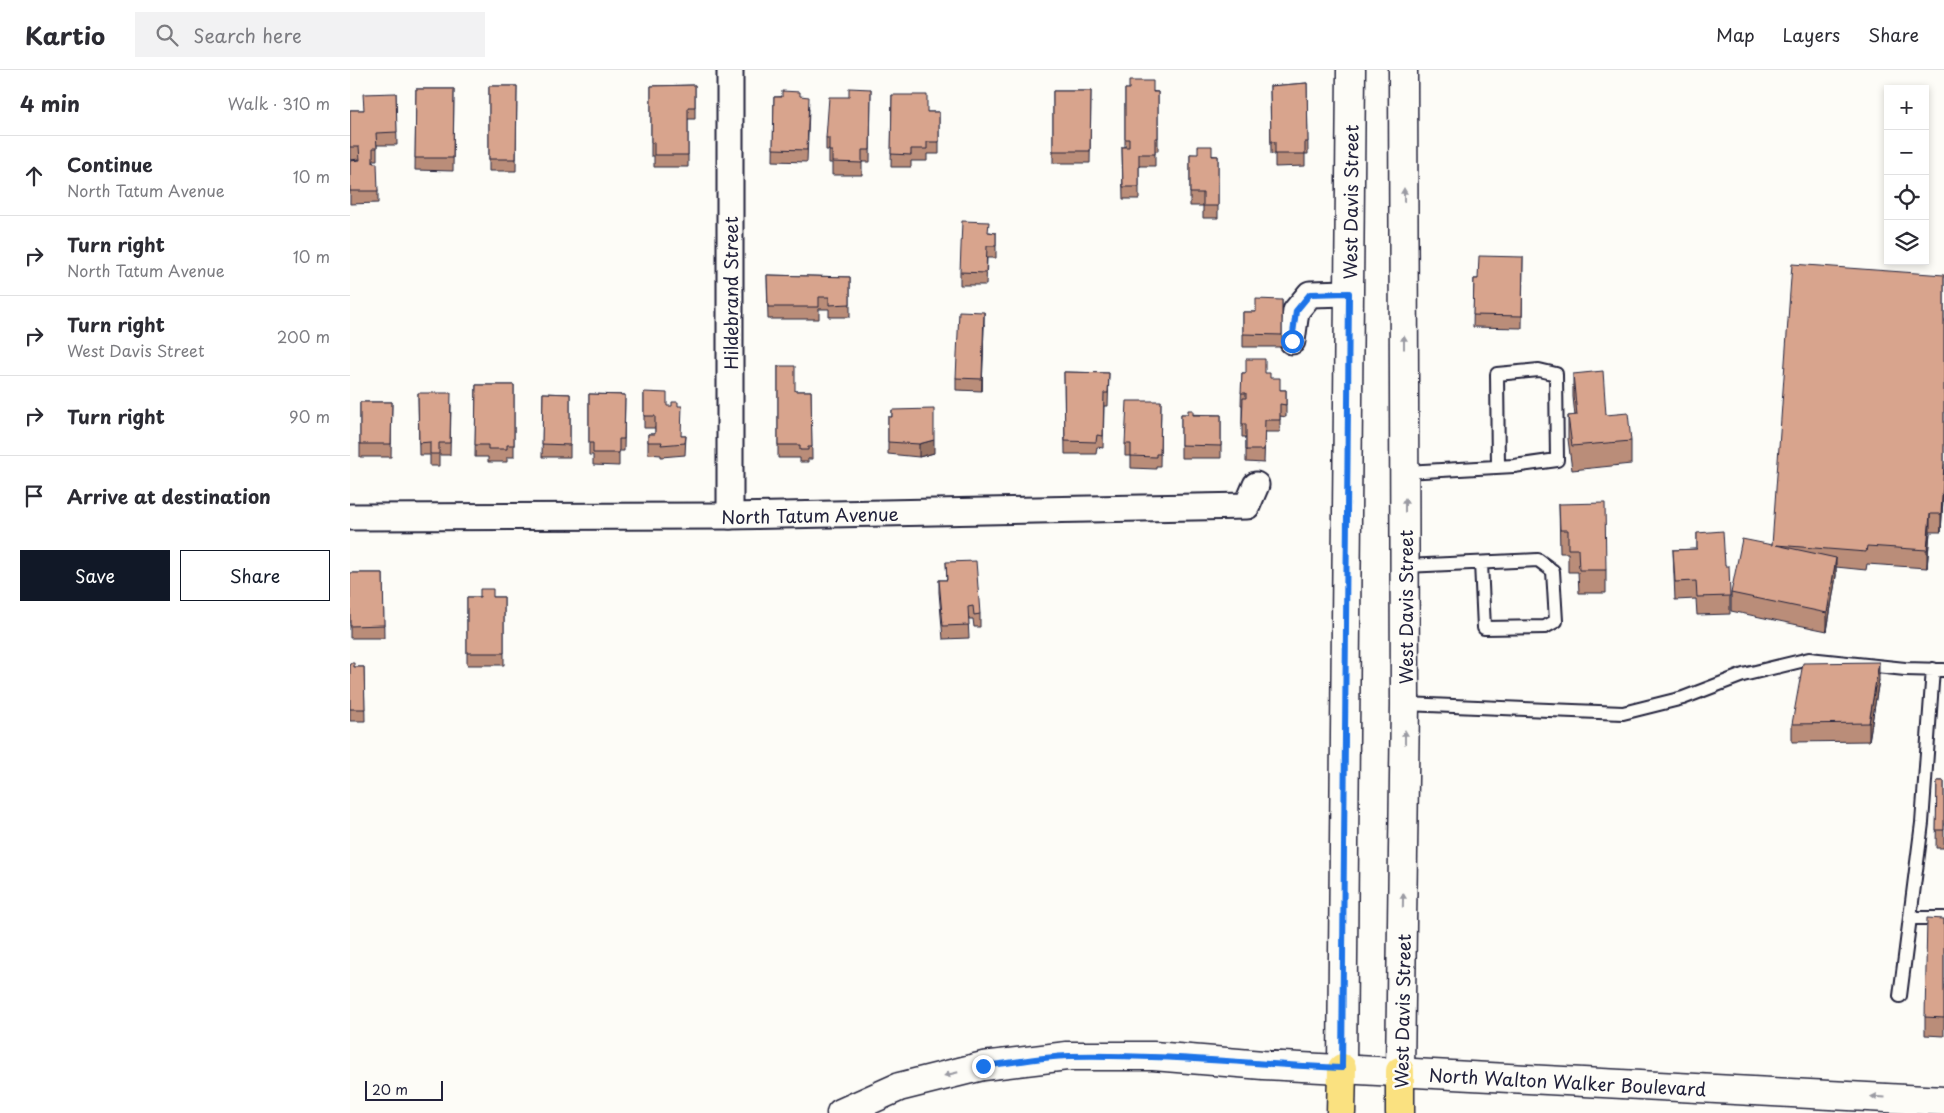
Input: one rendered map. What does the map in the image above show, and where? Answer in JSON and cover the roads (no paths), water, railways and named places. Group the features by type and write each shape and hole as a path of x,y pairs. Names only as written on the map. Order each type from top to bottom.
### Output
{"main road":[{"name":"West Davis Street","path":"1341,1113 1351,70"},
{"name":"West Davis Street","path":"1400,1113 1405,704 1403,70"},
{"name":"North Walton Walker Boulevard","path":"841,1113 909,1084 983,1066 1067,1056 1153,1056 1263,1065 1944,1101"}],"street":[{"name":"Hildebrand Street","path":"730,70 730,516"},
{"path":"1292,341 1296,311 1310,294 1349,293"},
{"name":"North Tatum Avenue","path":"350,518 730,516 1247,506 1256,485"}],"lane":[{"path":"1405,472 1498,467 1557,460 1556,374 1539,370 1497,374 1498,467"},
{"path":"1405,566 1538,560 1553,571 1556,621 1545,627 1484,628 1481,563"},
{"path":"1405,704 1623,713 1683,698 1743,675 1809,659 1905,669 1938,669 1922,824 1900,996"},
{"path":"1910,918 1944,918"}]}
